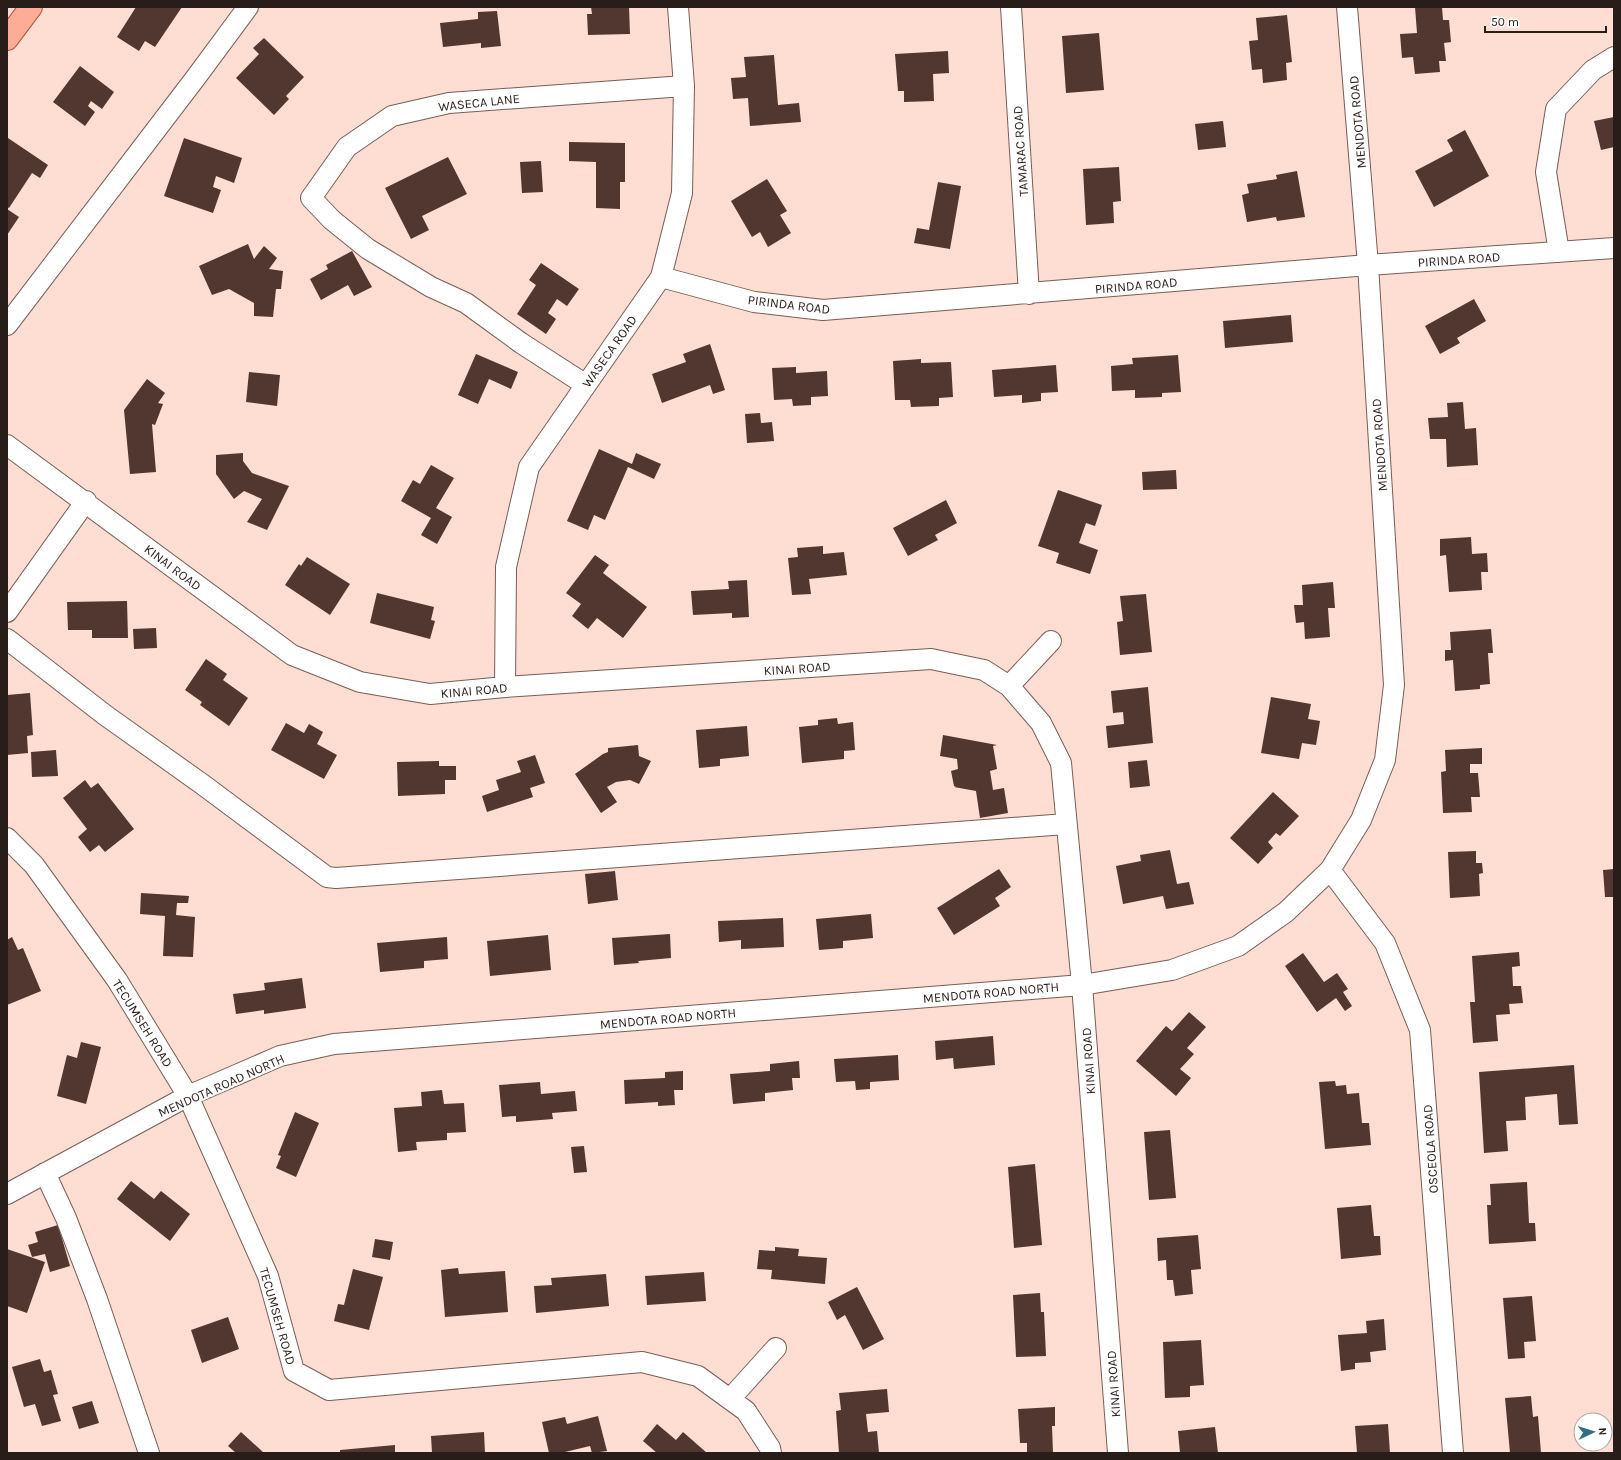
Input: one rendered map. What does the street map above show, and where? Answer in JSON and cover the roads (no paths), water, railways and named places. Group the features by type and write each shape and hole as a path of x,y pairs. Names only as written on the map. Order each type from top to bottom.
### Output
{"main road":[{"path":"7,39 30,7"}],"street":[{"path":"7,326 248,7"},
{"name":"WASECA ROAD","path":"505,687 506,567 529,467 661,277 682,193 684,86 678,7"},
{"name":"TAMARAC ROAD","path":"1011,7 1029,294"},
{"name":"MENDOTA ROAD","path":"1330,870 1362,820 1385,760 1394,685 1368,265 1347,7"},
{"path":"1559,252 1546,172 1556,109 1593,70 1614,57"},
{"name":"WASECA LANE","path":"586,385 521,343 466,304 431,287 368,250 332,220 311,198 347,147 392,116 450,103 684,86"},
{"name":"PIRINDA ROAD","path":"661,277 754,302 823,310 1368,265 1614,248"},
{"name":"KINAI ROAD","path":"7,445 86,501 292,654 360,682 430,694 505,687 931,659 984,670 1009,686 1041,723 1061,763 1082,985 1118,1453"},
{"path":"7,612 86,501"},
{"path":"7,639 105,715 328,877 336,878 483,868 1066,824"},
{"path":"1009,686 1052,641"},
{"name":"TECUMSEH ROAD","path":"7,838 34,866 117,980 188,1096 268,1276 294,1371 329,1390 642,1362 698,1376 746,1410 770,1448 771,1453"},
{"name":"MENDOTA ROAD NORTH","path":"7,1194 188,1096 280,1056 334,1044 1082,985 1172,970 1238,946 1286,912 1330,870"},
{"name":"OSCEOLA ROAD","path":"1330,870 1385,943 1420,1030 1453,1453"},
{"path":"45,1173 66,1218 97,1299 149,1453"},
{"path":"730,1399 776,1348"}]}
